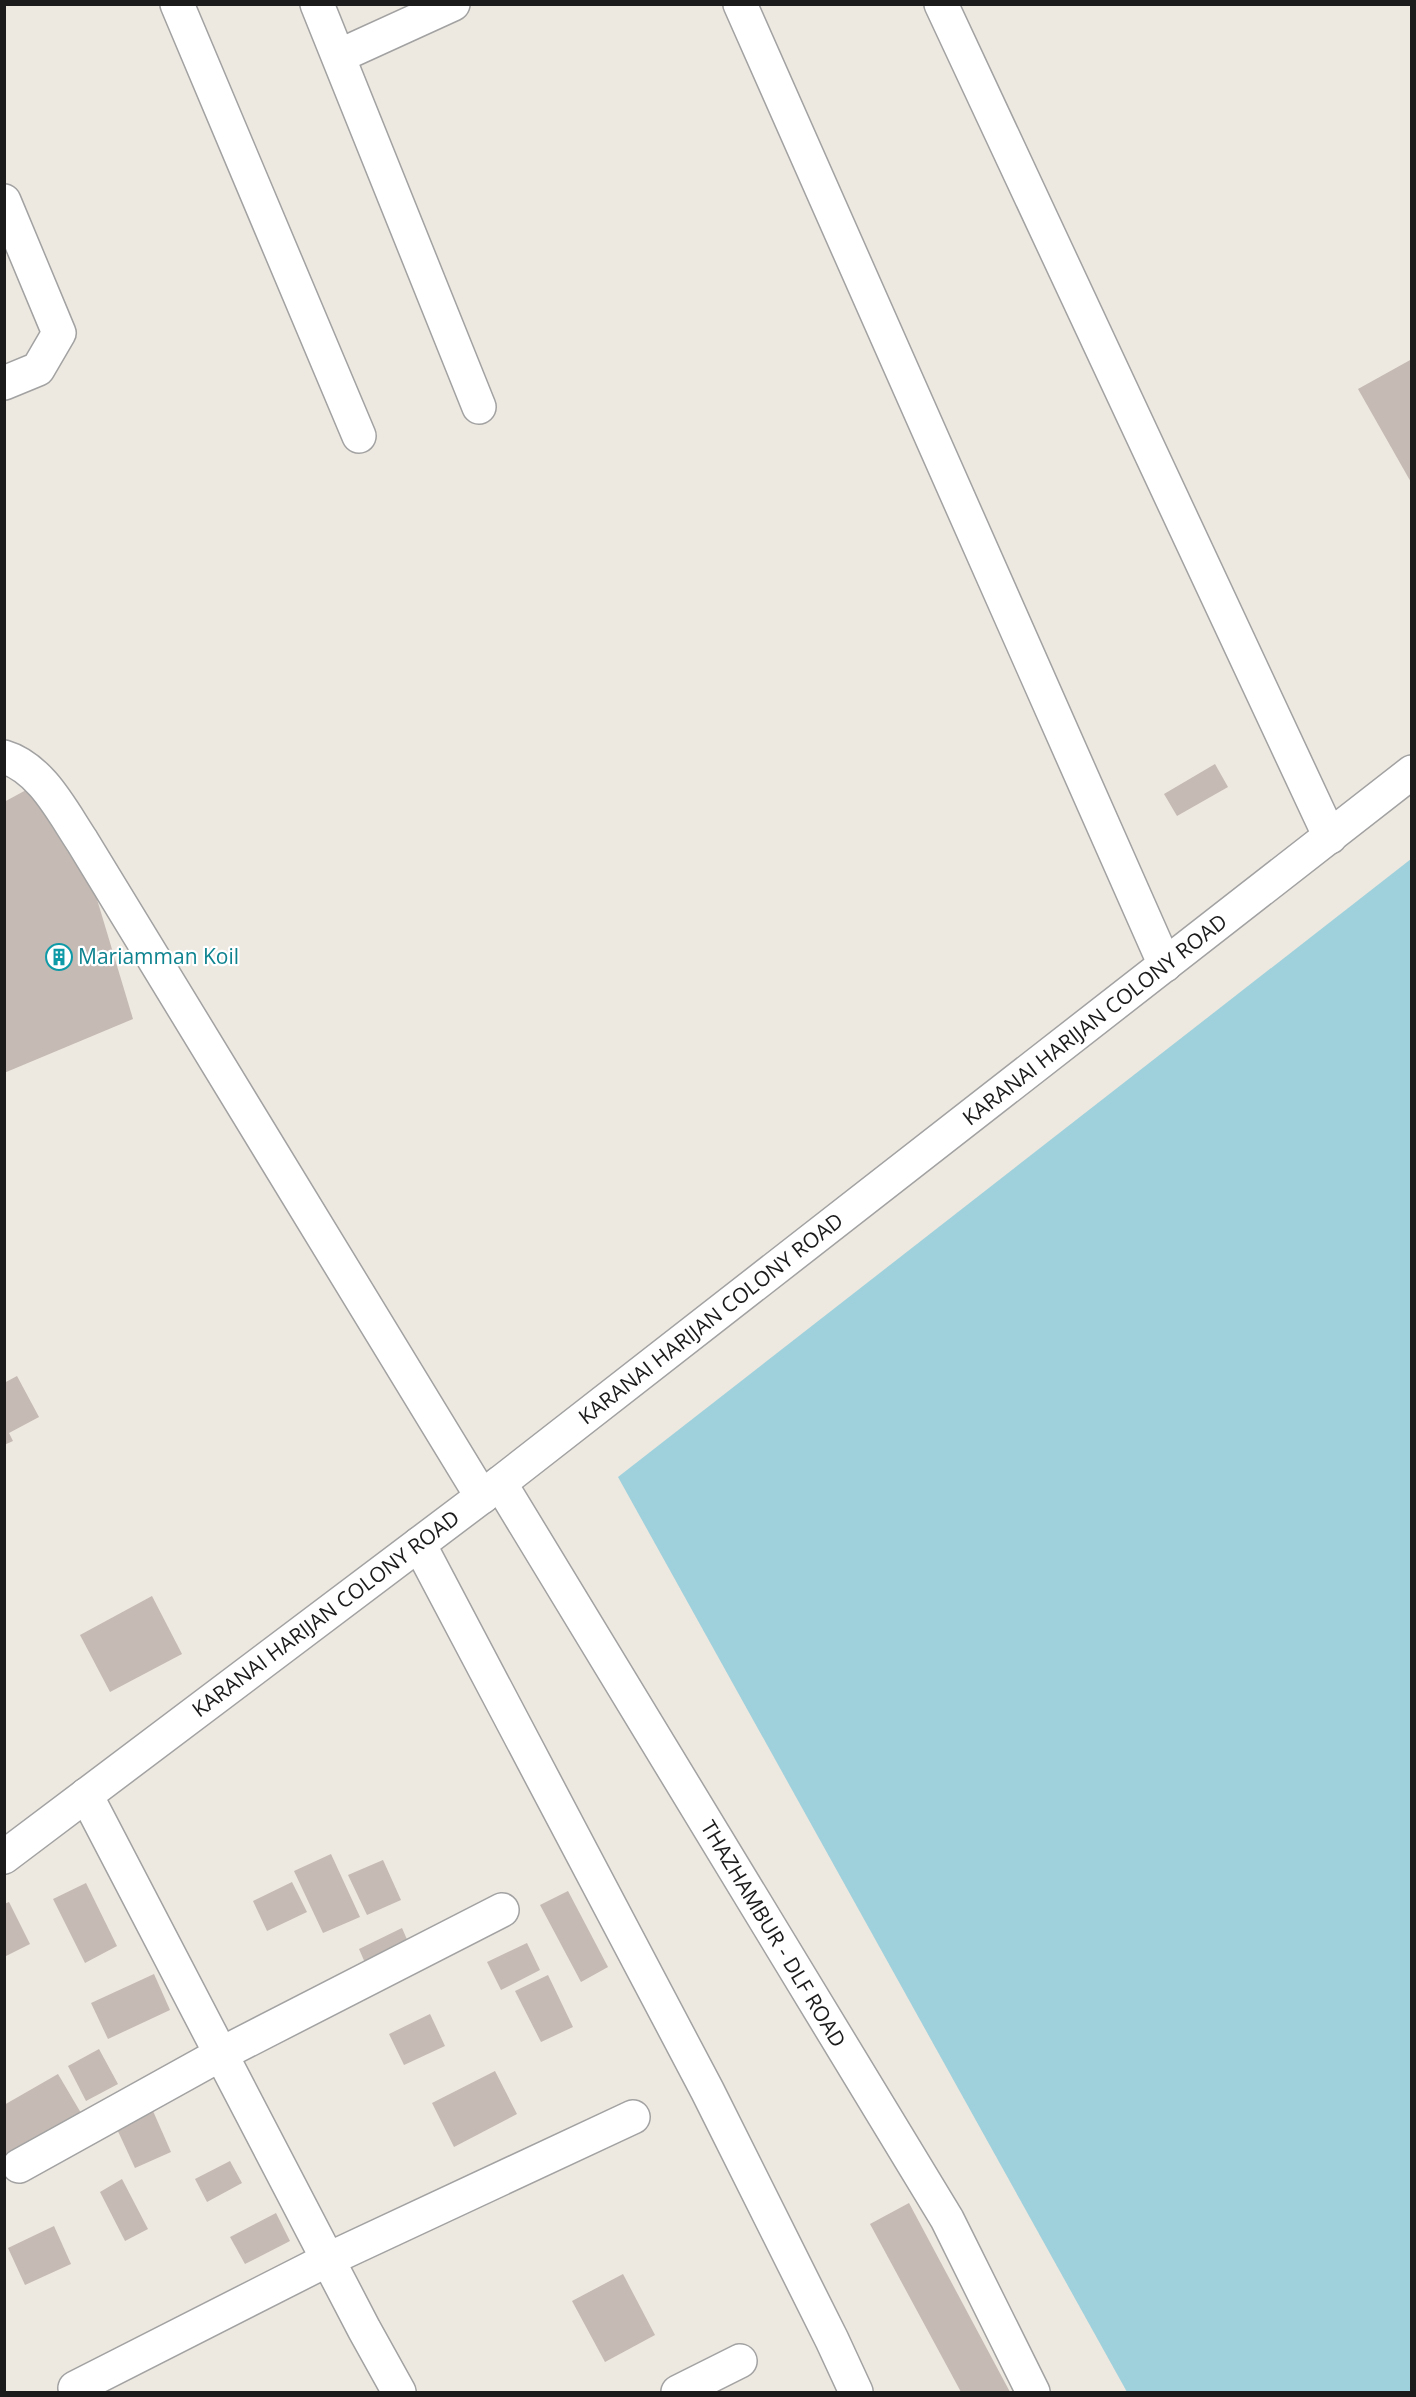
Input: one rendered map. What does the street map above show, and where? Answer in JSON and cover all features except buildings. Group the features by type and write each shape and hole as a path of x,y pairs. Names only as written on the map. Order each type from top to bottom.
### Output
{"street":[{"path":"177,4 359,436"},
{"path":"317,4 479,407"},
{"path":"339,57 453,4"},
{"path":"740,4 1165,965"},
{"path":"941,4 1330,837"},
{"path":"4,201 59,333 38,369 4,383"},
{"name":"THAZHAMBUR - DLF ROAD","path":"4,757 20,762 52,796 491,1490 946,2219 1033,2392"},
{"name":"KARANAI HARIJAN COLONY ROAD","path":"4,1857 491,1490 1412,772"},
{"path":"419,1544 707,2090 856,2392"},
{"path":"87,1795 399,2392"},
{"path":"19,2166 221,2054 502,1910"},
{"path":"75,2388 329,2259 633,2117"},
{"path":"678,2392 740,2361"}],"water":[{"path":"1411,859 1411,2392 1127,2392 618,1477"}],"place":[{"name":"Mariamman Koil","path":"59,957"}]}
